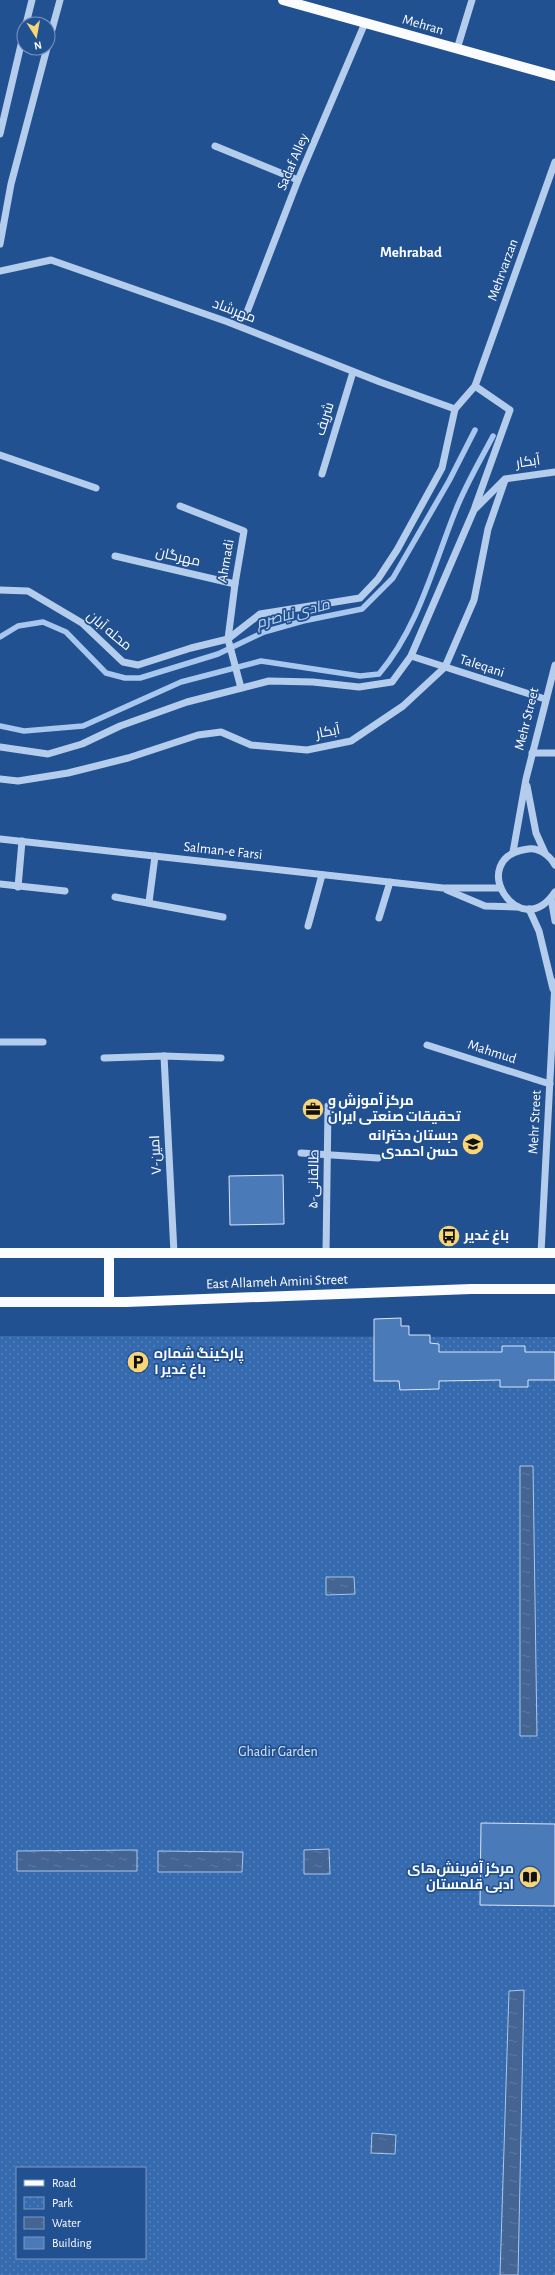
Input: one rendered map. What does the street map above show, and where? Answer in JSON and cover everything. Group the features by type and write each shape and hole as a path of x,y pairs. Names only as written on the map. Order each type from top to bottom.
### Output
{"main road":[{"name":"Mehran","path":"284,0 555,76"},
{"name":"East Allameh Amini Street","path":"0,1253 555,1253"},
{"path":"109,1254 109,1302"},
{"name":"East Allameh Amini Street","path":"0,1302 109,1302 471,1289 555,1289"}],"street":[{"path":"28,16 32,0"},
{"path":"56,16 60,0"},
{"path":"457,49 472,0"},
{"name":"Sadaf Alley","path":"247,312 298,180 365,23"},
{"path":"0,134 18,56"},
{"path":"0,244 11,184 45,56"},
{"path":"215,146 298,180"},
{"name":"Mehrvarzan","path":"475,386 555,162"},
{"name":"مهرشاد","path":"0,271 51,260 228,322 353,372 455,409"},
{"name":"شریف","path":"322,474 353,372"},
{"path":"240,688 228,639 260,614 360,598 378,579 397,550 442,468 455,409 475,386 510,410 474,510"},
{"path":"0,455 96,488"},
{"name":"آبکار","path":"0,747 48,754 82,744 120,726 186,702 269,681 314,682 359,687 392,682 412,656 474,510 505,479 555,472"},
{"name":"آبکار","path":"0,779 18,781 68,773 128,758 198,735 221,732 251,745 307,750 351,741 403,706 445,667 474,600 488,529 505,479"},
{"name":"Ahmadi","path":"180,506 244,531 234,584 228,639"},
{"name":"مهرگان","path":"115,556 234,584"},
{"name":"محله آبان","path":"0,590 28,591 82,623 123,662 138,665 191,648 228,639"},
{"name":"Taleqani","path":"412,656 545,699"},
{"name":"Mehr Street","path":"513,852 526,779 545,699 555,665"},
{"path":"532,753 555,753"},
{"name":"Mehr Street","path":"526,779 536,833 545,853 555,865"},
{"name":"Salman-e Farsi","path":"0,839 443,888 500,888"},
{"path":"18,887 22,841"},
{"path":"519,907 504,897 500,888 498,880 502,864 513,852 529,848 545,853"},
{"path":"148,902 155,856"},
{"path":"308,926 322,875"},
{"path":"379,918 390,882"},
{"path":"0,884 65,891"},
{"name":"Salman-e Farsi","path":"443,888 485,906 519,907 529,909"},
{"path":"529,909 541,906 553,895"},
{"path":"553,895 555,921"},
{"path":"115,897 223,917"},
{"name":"Mehr Street","path":"529,909 538,931 554,993"},
{"name":"Mehr Street","path":"541,1253 553,1053 555,982"},
{"path":"0,1042 43,1042"},
{"name":"Mahmud","path":"427,1045 550,1084"},
{"path":"104,1058 164,1056 221,1058"},
{"name":"۷-امین","path":"164,1056 174,1253"},
{"name":"۵-طالقانی","path":"326,1253 328,1106"},
{"path":"301,1153 378,1158"}],"green space":[{"name":"Ghadir Garden","path":"0,1336 555,1337 555,2275 0,2275"}],"water":[{"path":"520,1466 533,1466 537,1736 520,1736"},
{"path":"326,1577 354,1577 355,1594 326,1595"},
{"path":"329,1849 330,1874 304,1874 304,1850"},
{"path":"137,1850 137,1871 17,1871 17,1851"},
{"path":"158,1851 243,1852 242,1872 158,1872"},
{"path":"524,1990 518,2275 500,2275 509,1991"},
{"path":"372,2133 396,2135 395,2154 371,2153"}],"building":[{"path":"283,1175 284,1224 230,1225 229,1176"},
{"path":"401,1318 401,1326 409,1326 409,1335 430,1335 430,1343 439,1344 439,1352 502,1352 502,1346 525,1346 525,1352 555,1352 555,1380 528,1380 528,1387 500,1387 500,1380 439,1381 439,1389 400,1390 399,1381 374,1381 374,1319"},
{"path":"481,1823 555,1824 555,1906 480,1905"}],"waterway":[{"name":"مادی نیاصرم","path":"0,637 18,626 43,622 66,632 106,673 125,678 140,678 218,654 264,632 303,621 362,609 393,578 449,481 475,430"},
{"path":"0,726 24,731 83,726 181,682 261,661 360,676 379,674 393,656 414,617 432,575 459,502 493,436"}],"place":[{"name":"مرکز آموزش و تحقیقات صنعتی ایران","path":"313,1109"},
{"name":"دبستان دخترانه حسن احمدی","path":"473,1144"},
{"name":"باغ غدیر","path":"449,1236"},
{"name":"پارکینگ شماره ۱ باغ غدیر","path":"138,1362"},
{"name":"مرکز آفرینش‌های ادبی قلمستان","path":"530,1877"}],"district":[{"name":"Mehrabad","path":"411,252"}]}
